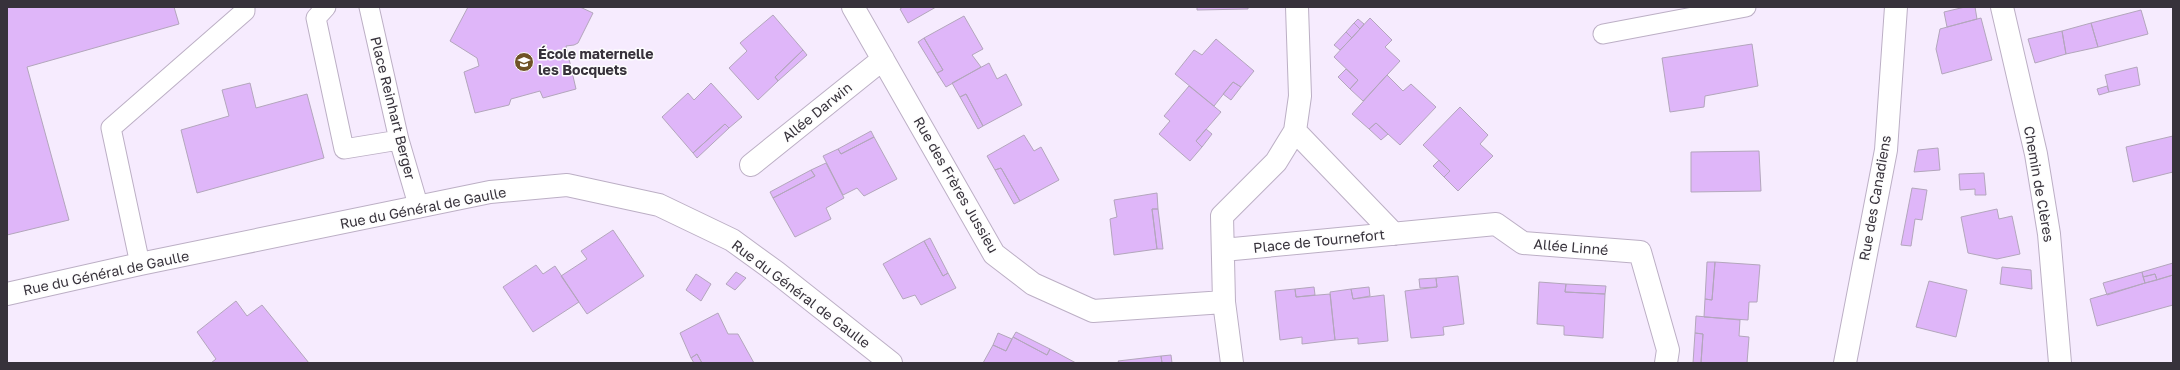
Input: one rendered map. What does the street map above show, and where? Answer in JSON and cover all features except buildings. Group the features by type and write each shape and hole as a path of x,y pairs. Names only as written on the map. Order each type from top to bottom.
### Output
{"street":[{"name":"Rue des Frères Jussieu","path":"853,7 994,254 1033,284 1093,311 1224,302"},
{"path":"1232,363 1224,302 1222,216 1276,162 1294,131 1300,96 1297,7"},
{"name":"Rue des Canadiens","path":"1845,363 1886,150 1896,7"},
{"name":"Chemin de Clères","path":"2002,7 2036,154 2049,234 2060,363"},
{"name":"Allée Darwin","path":"751,165 883,59"},
{"name":"Place de Tournefort","path":"1294,131 1394,234"},
{"name":"Rue du Général de Gaulle","path":"7,294 140,264 419,208 490,192 566,185 659,205 732,240 776,272 891,363"},
{"name":"Allée Linné","path":"1394,234 1496,224 1523,243 1640,252 1668,350 1666,363"},
{"name":"Place de Tournefort","path":"1223,250 1394,234"}],"lane":[{"path":"140,264 111,128 245,11 245,7"},
{"path":"326,7 316,18 344,149 399,140"},
{"name":"Place Reinhart Berger","path":"368,7 399,140 419,208"},
{"path":"1603,34 1746,7"}],"place":[{"name":"École maternelle les Bocquets","path":"524,62"}]}
